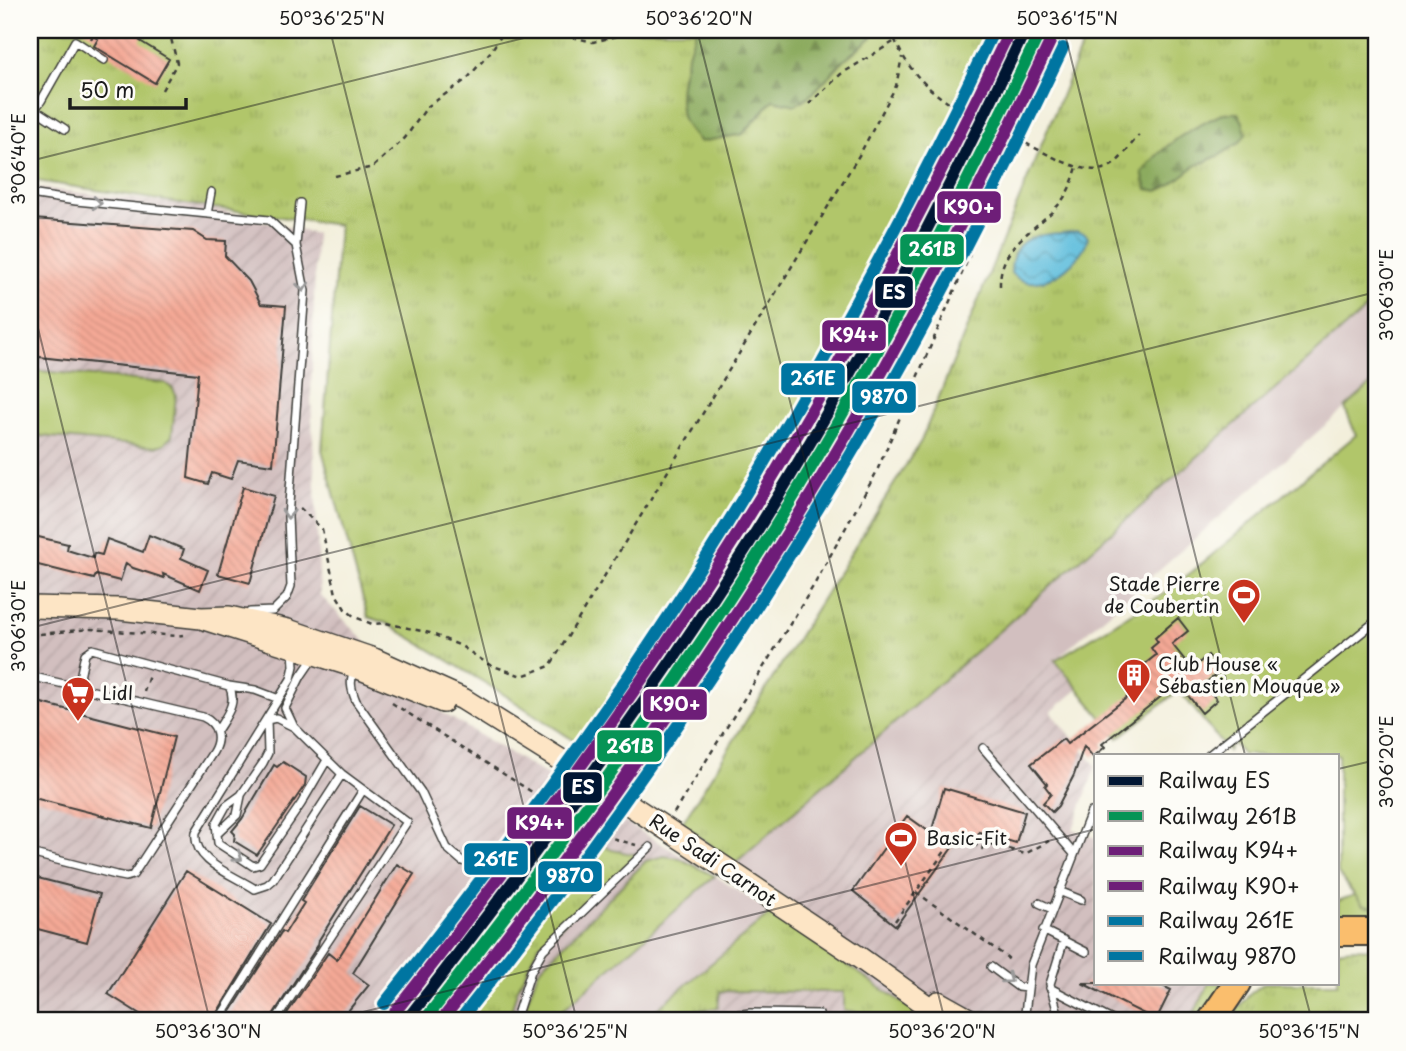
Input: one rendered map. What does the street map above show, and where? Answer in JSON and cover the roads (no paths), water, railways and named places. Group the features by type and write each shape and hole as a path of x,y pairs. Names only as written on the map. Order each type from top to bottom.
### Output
{"highway":[{"path":"1340,932 1376,932"},
{"path":"1211,1021 1236,984"}],"main road":[{"name":"Rue Sadi Carnot","path":"30,607 111,608 295,640 398,668 456,695 608,789 860,958 948,1021"},
{"name":"Rue Sadi Carnot","path":"30,616 72,609"},
{"name":"Rue Sadi Carnot","path":"318,647 356,667 439,702 495,719"},
{"name":"Rue Sadi Carnot","path":"860,958 972,1021"}],"lane":[{"path":"65,129 32,112 75,41 104,60"},
{"path":"207,214 211,192"},
{"path":"30,194 269,220 296,245"},
{"path":"191,622 217,611 265,613 280,606 291,586 289,499 305,291 296,245 300,204"},
{"path":"1210,754 1376,621"},
{"path":"295,640 293,672 267,720 196,832 196,845 203,857 255,888 267,885 273,880 342,774"},
{"path":"275,1021 407,822 342,774 294,727 288,717 286,702 318,647"},
{"path":"78,687 85,654 92,649 229,686 255,690 279,699"},
{"path":"356,667 351,676 355,698 421,792 447,848 462,860 480,865 512,858"},
{"path":"30,676 202,717 209,720 217,731"},
{"path":"30,853 116,875 126,877 133,874 217,745 217,731 233,703 229,686"},
{"path":"267,720 276,718 294,727"},
{"path":"267,720 268,754 241,795 226,806 218,820 218,843 222,846 253,866 260,864 327,760"},
{"path":"983,748 1074,854"},
{"path":"218,1021 363,790"},
{"path":"217,834 237,815 241,795"},
{"path":"1024,1021 1027,985 1043,930 1091,812"},
{"path":"515,1021 531,971 543,950 650,847"},
{"path":"1059,891 1081,900"},
{"path":"1039,903 1052,909"},
{"path":"1043,930 1086,952"},
{"path":"1060,1021 1050,980 1063,940"},
{"path":"991,967 1018,987 1027,985"},
{"path":"1051,988 1114,1021"},
{"path":"690,1021 750,1013 819,1014 819,1021"}],"water":[{"path":"1077,231 1085,233 1088,238 1076,259 1056,275 1032,282 1021,280 1011,273 1017,249 1024,242 1033,237"}],"rail line":[{"name":"261E","path":"384,1004 474,889 604,712 724,529 797,407 866,283 994,30"},
{"name":"K94+","path":"395,1012 485,897 571,780 655,660 735,538 810,414 880,288 1010,30"},
{"name":"ES","path":"406,1021 582,789 746,548 858,358 961,162 1025,30"},
{"name":"261B","path":"424,1021 641,730 742,580 790,503 915,281 1038,36"},
{"name":"K90+","path":"441,1021 550,879 654,735 801,511 927,289 1050,42"},
{"name":"9870","path":"459,1021 566,881 669,739 813,518 886,394 939,296 1063,48"}],"place":[{"name":"Stade Pierre de Coubertin","path":"1244,625"},
{"name":"Club House « Sébastien Mouque »","path":"1134,705"},
{"name":"Lidl","path":"78,723"},
{"name":"Basic-Fit","path":"901,868"}]}
